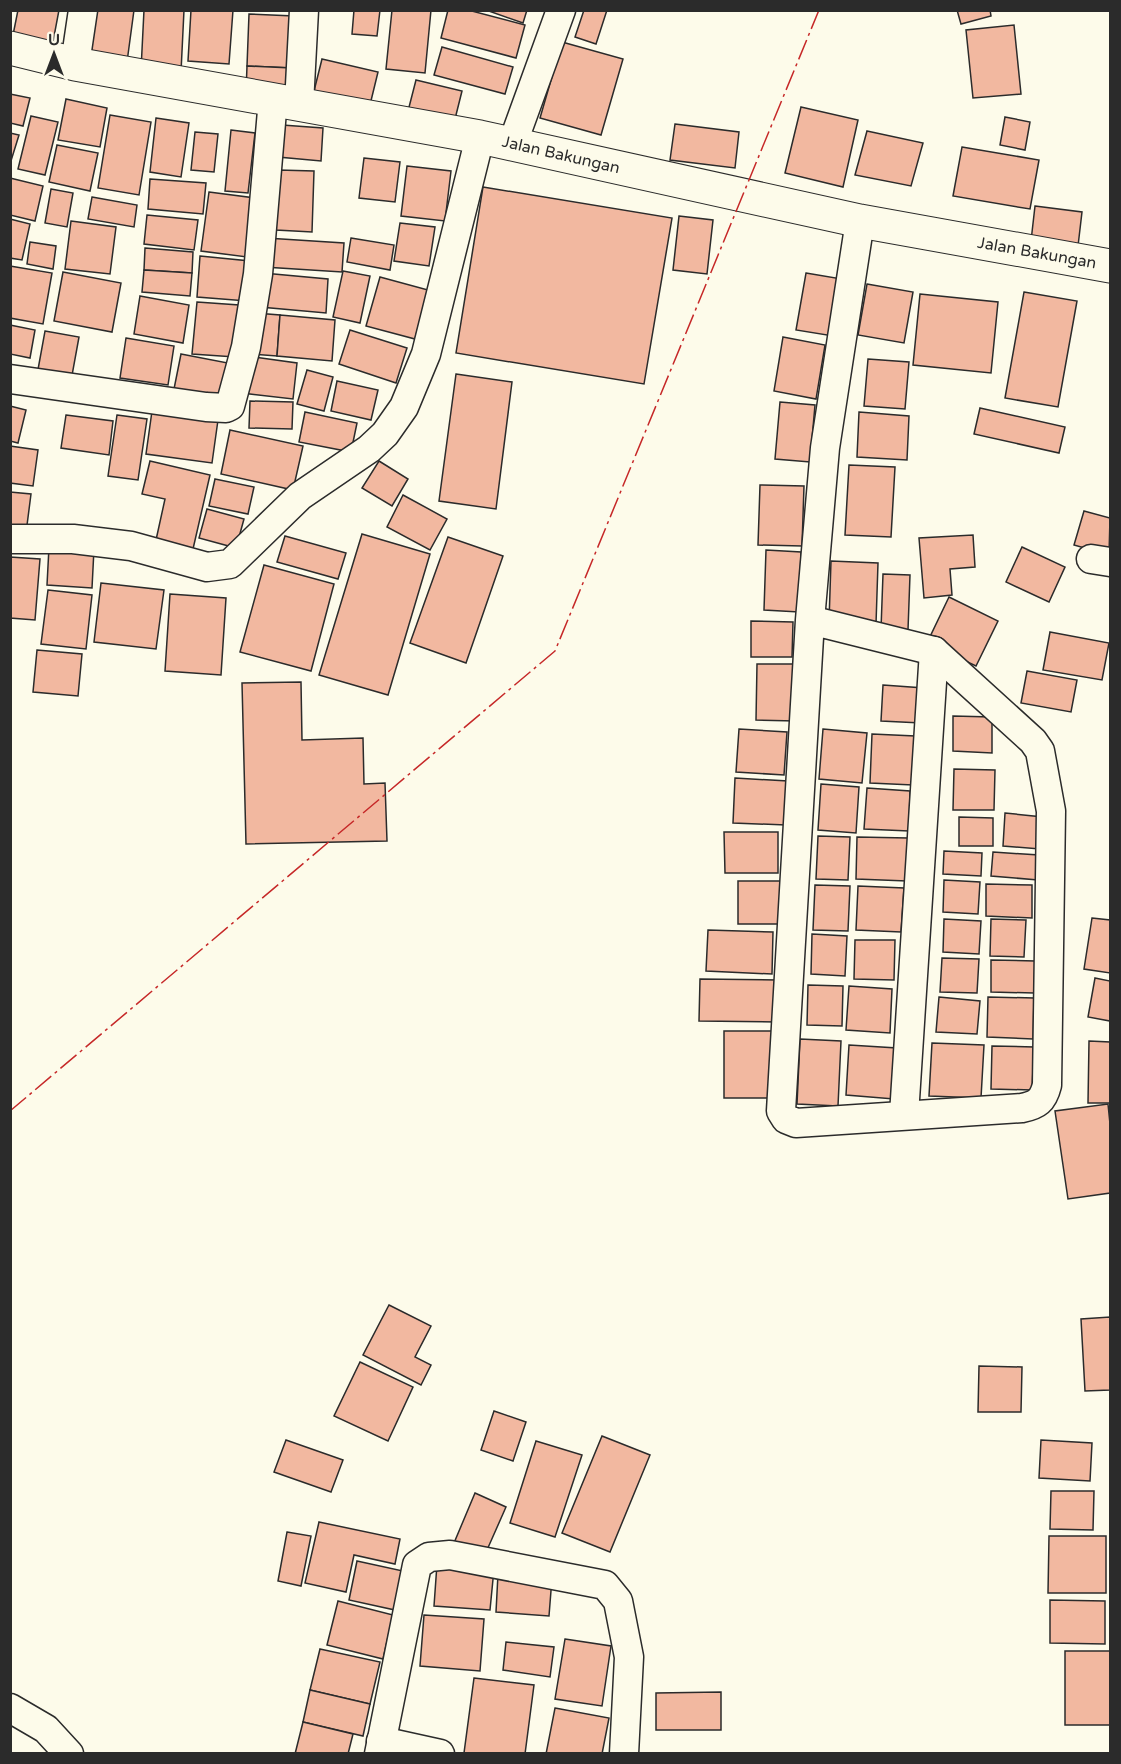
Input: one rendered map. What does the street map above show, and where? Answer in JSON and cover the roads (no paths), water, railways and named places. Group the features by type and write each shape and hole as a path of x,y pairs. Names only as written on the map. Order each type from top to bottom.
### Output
{"main road":[{"name":"Jalan Bakungan","path":"10,48 75,64 480,137 860,221 1110,266"}],"street":[{"path":"75,64 83,10"},
{"path":"10,379 206,407 226,408 230,406 246,347 286,102 304,10"},
{"path":"512,145 561,10"},
{"path":"10,539 73,539 131,546 207,567 230,564 300,496 369,449 385,434 404,407 426,354 480,137"},
{"path":"810,620 934,651 1033,741 1040,751 1051,811 1047,1085 1043,1098 1034,1106 796,1123 786,1119 781,1111 810,620 825,448 860,221"},
{"path":"904,1115 934,651"},
{"path":"440,1754 380,1747 417,1565 429,1557 450,1555 605,1585 618,1601 629,1658 624,1754"},
{"path":"10,1708 46,1730 69,1754"}]}
